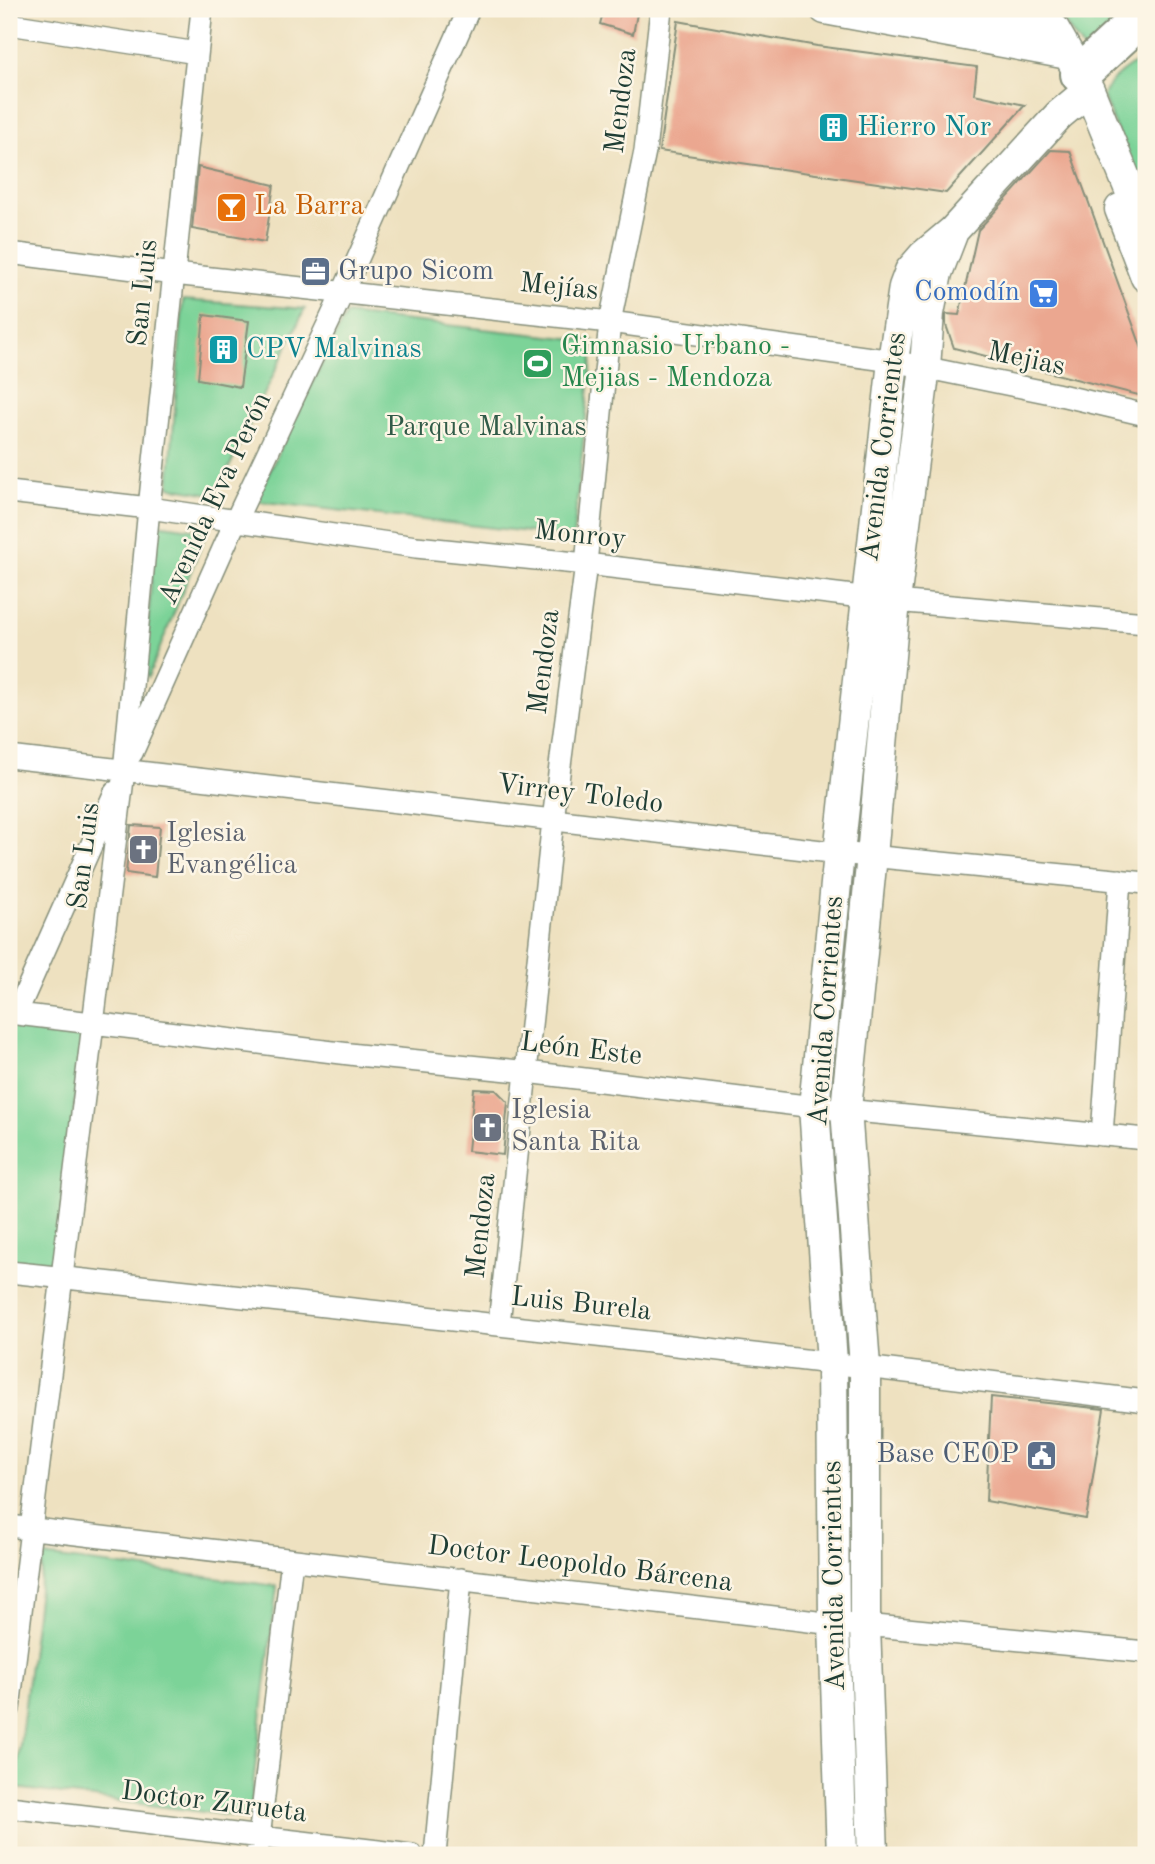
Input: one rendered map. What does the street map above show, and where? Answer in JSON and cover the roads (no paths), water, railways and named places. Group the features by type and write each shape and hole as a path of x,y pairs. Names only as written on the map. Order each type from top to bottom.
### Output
{"highway":[{"path":"1068,69 1130,28 1146,9"},
{"path":"1068,69 1146,37"}],"street":[{"name":"San Luis","path":"9,1709 124,771 202,9"},
{"name":"Avenida Eva Perón","path":"12,1013 236,520 343,292 469,9"},
{"name":"Mendoza","path":"499,1324 553,820 586,564 610,322 645,151 661,9"},
{"path":"825,9 1068,69"},
{"path":"948,9 1068,69 1146,229"},
{"path":"9,24 197,53"},
{"path":"1068,69 1146,278"},
{"name":"Avenida Corrientes","path":"842,1855 834,1624 832,1362 814,1107 839,853 881,599 925,367 929,313 937,273 953,231 1068,69"},
{"name":"Avenida Corrientes","path":"873,1855 865,1625 865,1366 846,1109 872,856 893,361 904,288 910,271 923,256 953,231"},
{"name":"Mejías","path":"9,253 610,322 893,361"},
{"name":"Mejias","path":"893,361 1146,415"},
{"name":"Monroy","path":"9,492 149,508 416,547 881,599 1146,624"},
{"name":"Virrey Toledo","path":"9,757 839,853 1146,883"},
{"path":"1102,1135 1120,880"},
{"name":"León Este","path":"12,1013 814,1107 1146,1139"},
{"name":"Luis Burela","path":"9,1272 499,1324 1146,1401"},
{"name":"Doctor Leopoldo Bárcena","path":"9,1526 834,1624 1146,1652"},
{"path":"258,1846 292,1560"},
{"path":"435,1855 461,1579"},
{"name":"Doctor Zurueta","path":"9,1807 258,1846 412,1855"}],"place":[{"name":"Hierro Nor","path":"834,128"},
{"name":"La Barra","path":"231,207"},
{"name":"Grupo Sicom","path":"315,272"},
{"name":"Comodín","path":"1043,293"},
{"name":"CPV Malvinas","path":"223,350"},
{"name":"Gimnasio Urbano - Mejias - Mendoza","path":"538,363"},
{"name":"Iglesia Evangélica","path":"143,850"},
{"name":"Iglesia Santa Rita","path":"488,1127"},
{"name":"Base CEOP","path":"1042,1455"}],"park label":[{"name":"Parque Malvinas","path":"486,428"}]}
